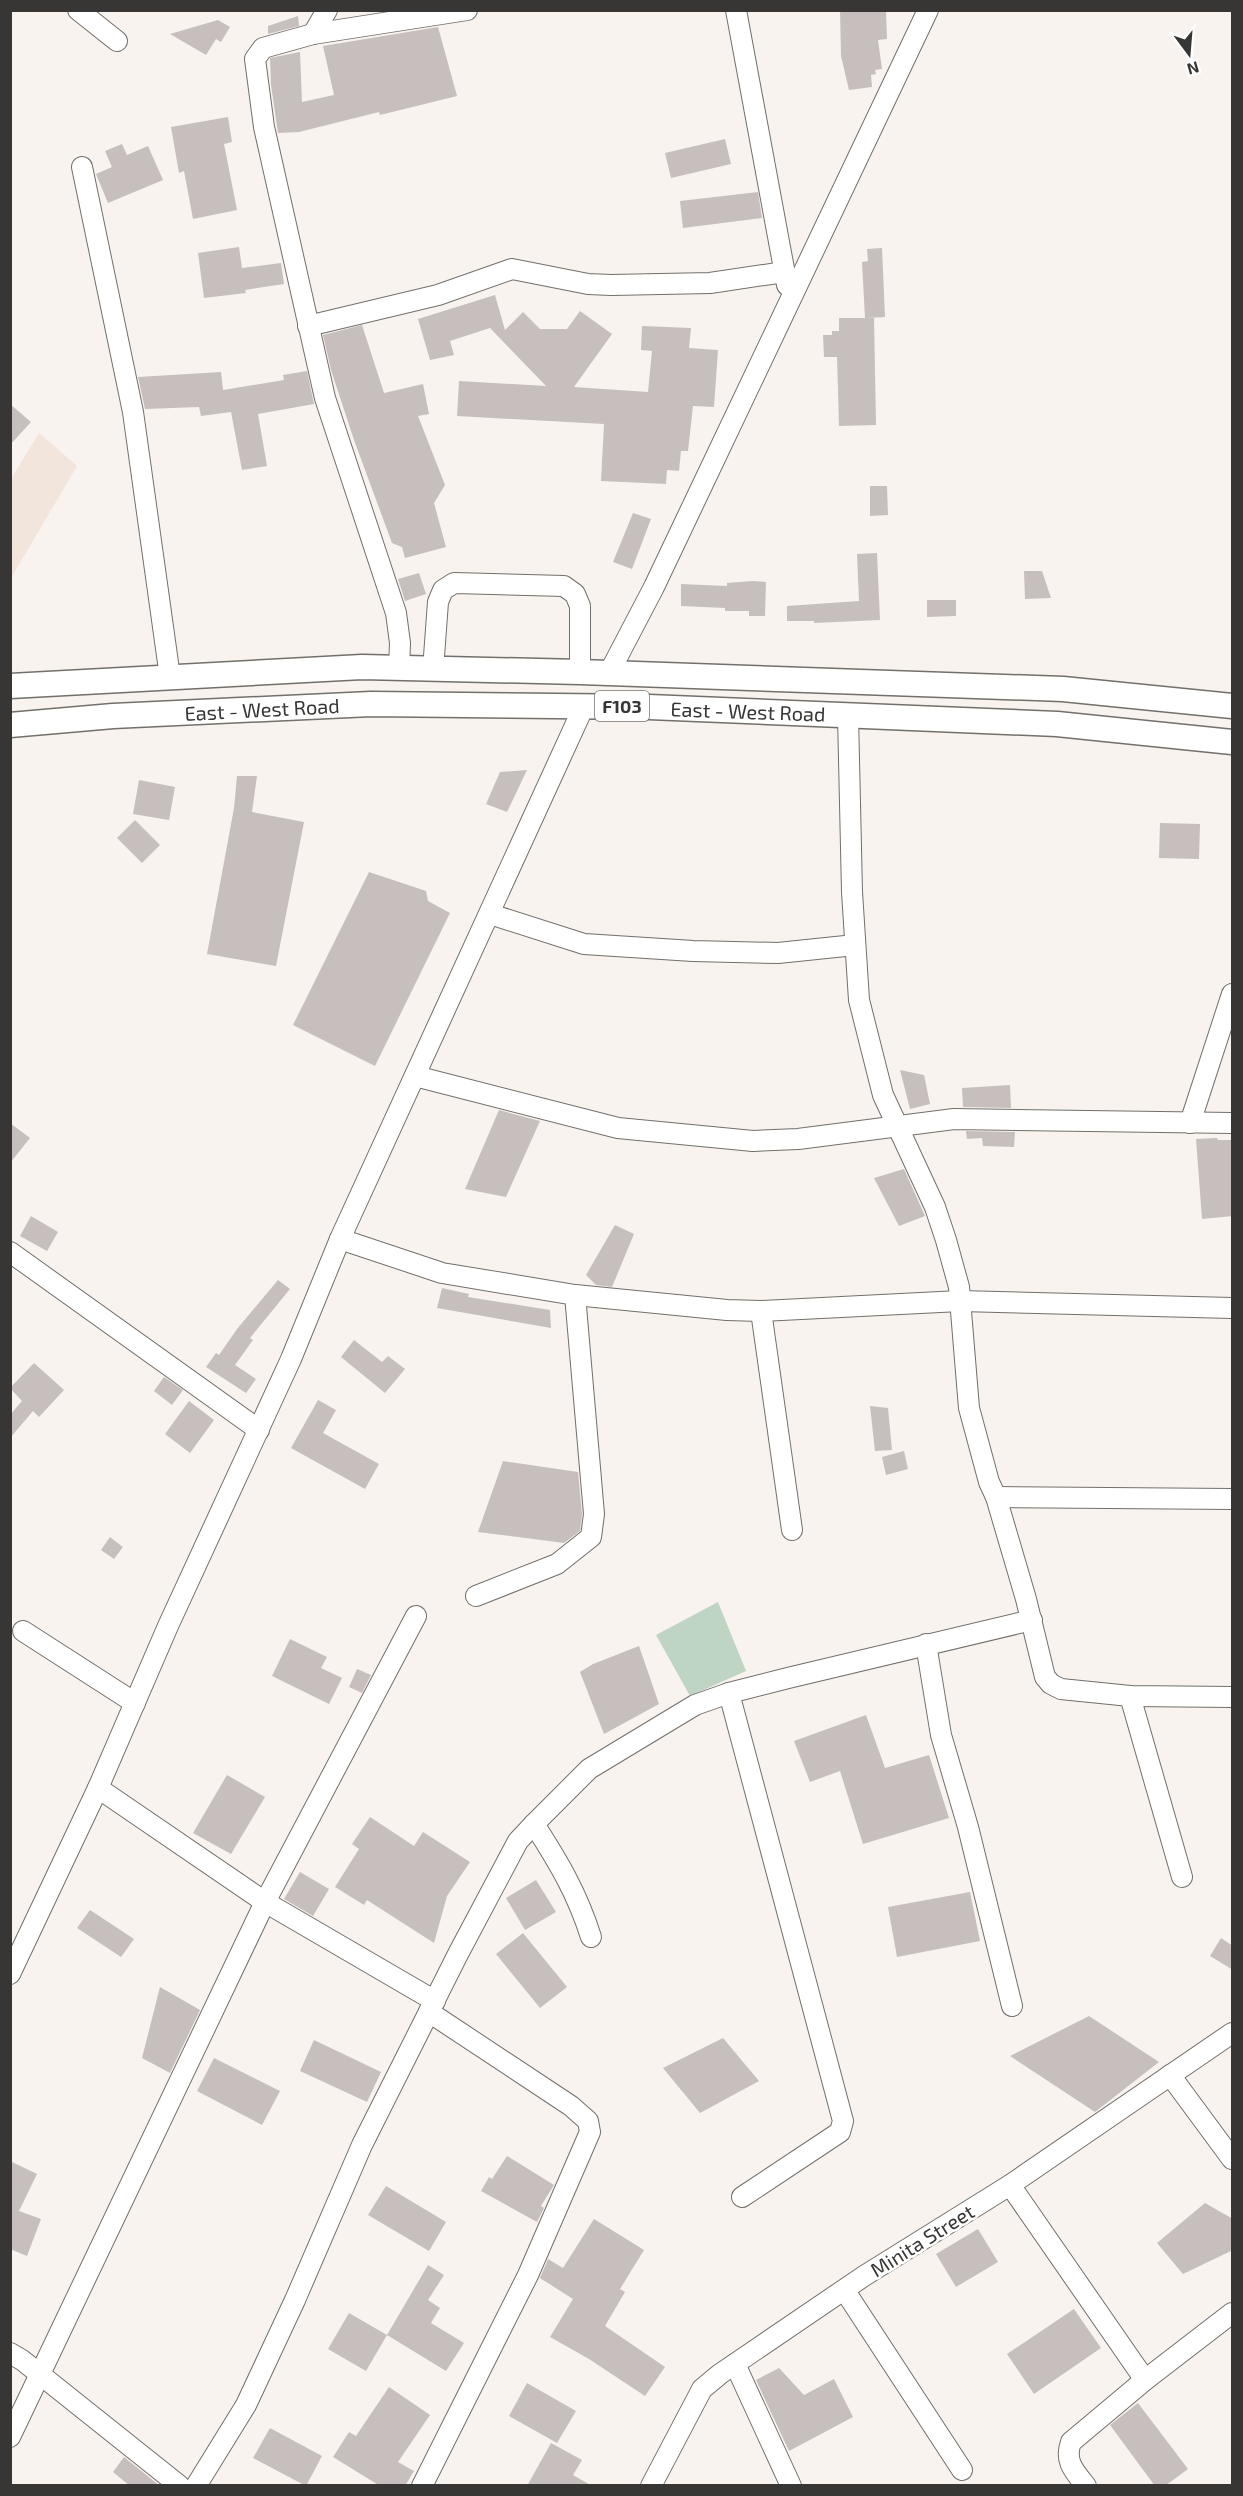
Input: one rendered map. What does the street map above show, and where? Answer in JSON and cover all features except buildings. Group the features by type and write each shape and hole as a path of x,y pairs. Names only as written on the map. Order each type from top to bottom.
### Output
{"main road":[{"name":"East - West Road","path":"10,686 362,667 580,672 1063,690 1233,706"},
{"name":"East - West Road","path":"10,725 113,716 371,704 584,706 1057,724 1233,742"}],"street":[{"path":"78,10 117,41"},
{"path":"313,34 327,10"},
{"path":"399,669 400,643 396,613 325,398 264,127 255,59 263,48 313,34 467,10"},
{"path":"736,10 790,300"},
{"path":"609,673 654,587 928,10"},
{"path":"82,166 133,411 170,677"},
{"path":"308,326 438,295 513,269 599,285 710,283 784,272"},
{"path":"433,670 438,602 443,590 454,583 564,586 575,594 580,606 580,672"},
{"path":"10,1974 98,1788 291,1359 340,1239 584,706"},
{"path":"848,715 852,892 859,1000 883,1095 935,1207 959,1287 969,1408 989,1482 996,1497 1032,1620 1046,1677 1051,1684 1060,1689 1130,1696 1233,1697"},
{"path":"490,914 584,944 693,951 778,953 855,945"},
{"path":"1190,1123 1233,994"},
{"path":"415,1076 618,1128 753,1141 798,1139 954,1119 1233,1123"},
{"path":"340,1239 442,1273 575,1295 761,1311 960,1300 1233,1308"},
{"path":"10,1252 259,1430"},
{"path":"476,1596 557,1564 591,1537 594,1514 575,1295"},
{"path":"761,1311 792,1530"},
{"path":"996,1497 1233,1499"},
{"path":"10,2437 265,1902 416,1616"},
{"path":"196,2486 246,2405 295,2300 362,2145 518,1840 589,1769 695,1705 729,1693 1032,1620"},
{"path":"23,1631 135,1703"},
{"path":"926,1644 941,1735 968,1827 1012,2006"},
{"path":"729,1693 843,2126 840,2132 742,2197"},
{"path":"1130,1696 1182,1876"},
{"path":"98,1788 265,1902 432,2007 572,2106 588,2121 590,2132 528,2275 422,2486"},
{"path":"534,1824 565,1872 583,1912 591,1937"},
{"name":"Minita Street","path":"651,2486 702,2389 735,2364 1010,2185 1233,2033"},
{"path":"1170,2075 1233,2159"},
{"path":"1010,2185 1144,2380"},
{"path":"844,2291 962,2470"},
{"path":"1086,2486 1070,2467 1067,2453 1071,2442 1144,2380 1233,2313"},
{"path":"10,2353 41,2374 180,2486"},
{"path":"735,2364 791,2486"}],"shaded area":[{"path":"39,433 77,466 11,578 11,479"}],"green space":[{"path":"718,1602 746,1671 690,1696 656,1635"}]}
